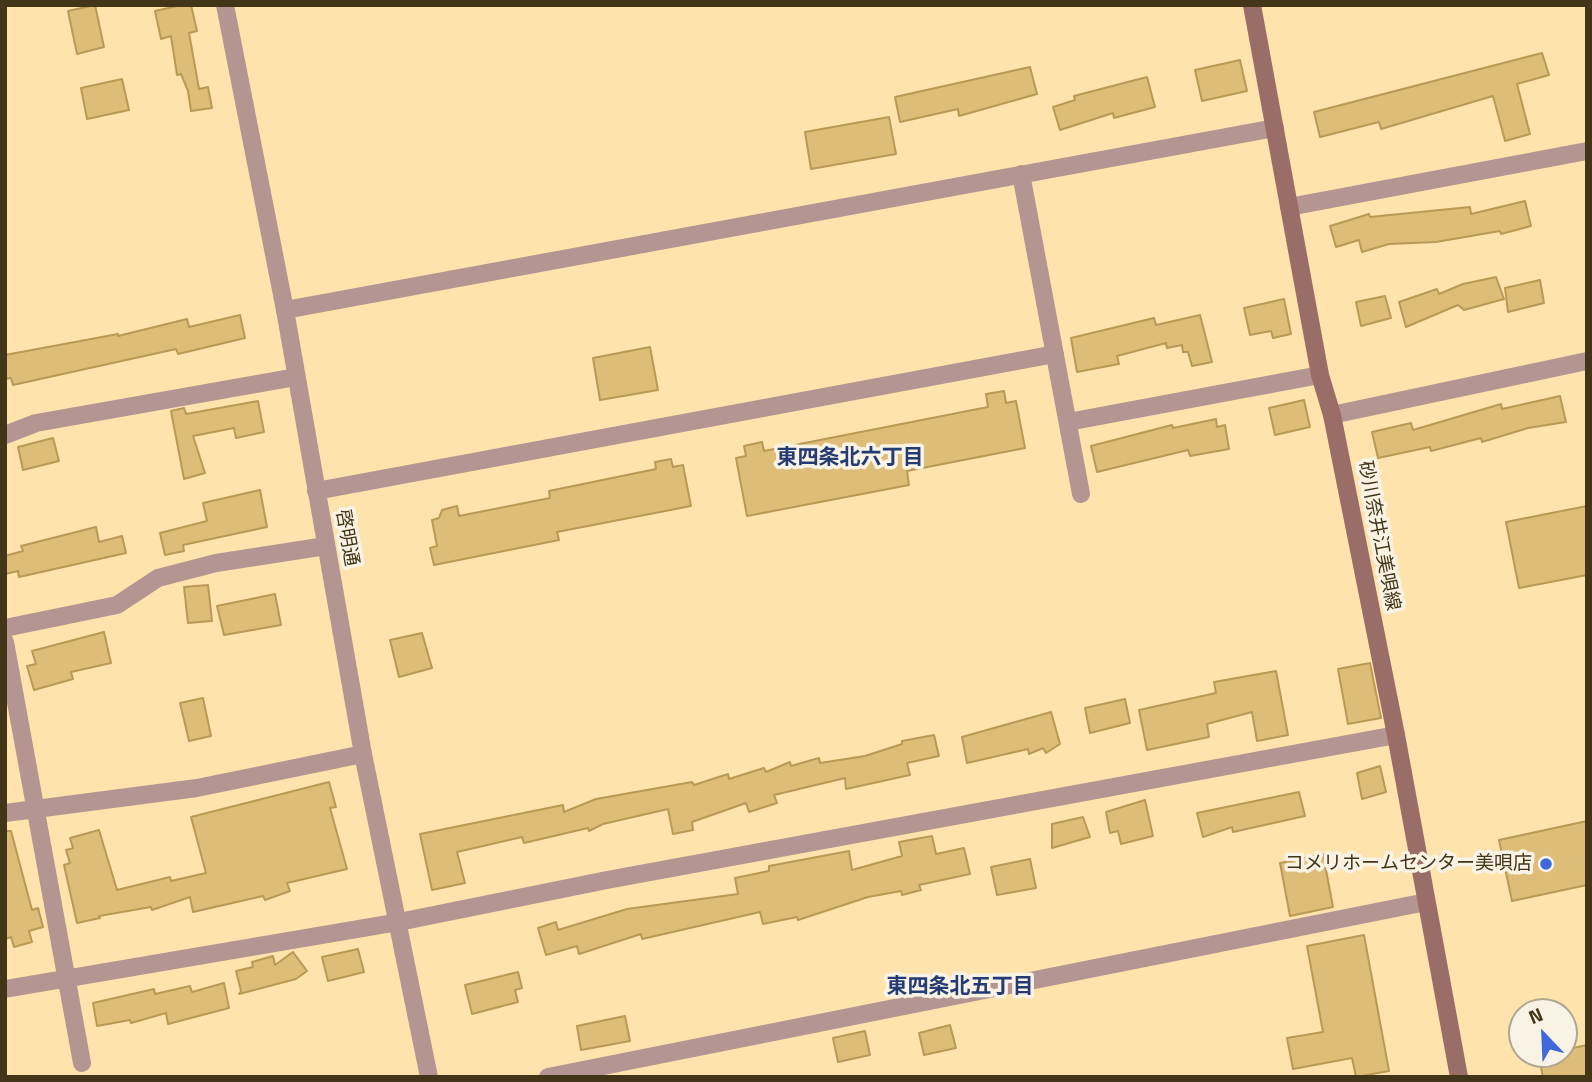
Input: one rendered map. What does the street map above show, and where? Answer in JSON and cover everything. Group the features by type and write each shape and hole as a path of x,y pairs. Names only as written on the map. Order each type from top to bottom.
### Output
{"main road":[{"name":"砂川奈井江美唄線","path":"1252,5 1320,375 1332,415 1396,735 1458,1077"}],"street":[{"name":"啓明通","path":"225,5 285,310 363,754 429,1077"},
{"path":"285,310 1275,128"},
{"path":"1289,207 1587,151"},
{"path":"1021,174 1081,494"},
{"path":"316,491 1055,354"},
{"path":"1332,415 1587,361"},
{"path":"1068,422 1320,375"},
{"path":"5,435 36,423 296,377"},
{"path":"5,628 117,605 158,578 216,564 326,546"},
{"path":"5,642 82,1063"},
{"path":"5,989 399,922 607,880 1396,735"},
{"path":"5,813 197,788 363,754"},
{"path":"548,1077 1426,902"}],"building":[{"path":"95,5 104,47 77,54 68,11"},
{"path":"191,5 197,31 189,33 199,89 208,87 212,108 191,111 188,91 181,74 177,75 171,36 161,39 155,11"},
{"path":"1542,53 1549,75 1517,84 1530,134 1505,141 1493,96 1381,129 1379,122 1320,137 1314,112"},
{"path":"1240,60 1247,91 1202,101 1195,70"},
{"path":"1030,67 1037,94 959,116 958,109 900,122 895,97"},
{"path":"1147,77 1155,107 1114,118 1113,113 1060,130 1053,107 1075,100 1074,96"},
{"path":"122,79 129,110 87,119 81,88"},
{"path":"889,117 896,154 811,169 805,132"},
{"path":"1525,201 1531,226 1501,234 1500,231 1436,242 1389,244 1362,252 1359,240 1336,247 1330,226 1369,214 1370,217 1470,207 1471,214"},
{"path":"1496,277 1504,299 1464,310 1458,305 1406,327 1399,302 1437,289 1439,294 1463,284"},
{"path":"1540,280 1544,303 1508,312 1505,288"},
{"path":"1385,296 1391,318 1361,326 1356,302"},
{"path":"1284,299 1291,334 1273,338 1271,331 1250,335 1244,308"},
{"path":"240,315 245,338 178,354 176,349 13,385 11,378 5,379 5,355 118,336 187,319 189,327"},
{"path":"1200,315 1212,362 1192,366 1188,352 1183,352 1182,345 1167,348 1166,343 1117,356 1119,364 1077,372 1071,338 1154,318 1156,325"},
{"path":"650,347 658,390 600,400 593,358"},
{"path":"1004,391 1006,403 1016,401 1025,448 907,471 909,485 747,516 736,458 746,456 744,446 762,442 764,451 988,407 986,394"},
{"path":"1560,396 1566,422 1528,428 1482,442 1481,438 1431,451 1430,447 1378,458 1372,432 1411,423 1413,430 1501,404 1502,409"},
{"path":"1304,400 1310,427 1275,435 1269,408"},
{"path":"258,401 264,432 236,438 234,428 193,436 205,473 184,479 171,411 184,408 186,414"},
{"path":"1216,419 1217,427 1225,425 1229,449 1190,456 1188,450 1097,472 1091,446 1172,425 1173,428"},
{"path":"53,438 59,461 23,470 18,447"},
{"path":"671,459 673,467 683,465 691,506 557,532 559,540 434,565 430,548 437,546 432,520 439,518 442,510 457,506 459,516 550,498 549,491 656,469 655,462"},
{"path":"260,490 267,527 183,545 184,551 165,555 160,533 207,521 203,503"},
{"path":"1587,506 1587,575 1519,588 1506,522"},
{"path":"96,527 99,542 122,536 126,553 19,577 18,571 5,574 5,556 23,551 21,546"},
{"path":"208,585 212,621 188,623 184,587"},
{"path":"275,594 281,625 224,635 217,606"},
{"path":"104,632 111,663 71,672 73,679 34,690 27,666 36,664 32,651"},
{"path":"422,633 432,668 399,677 390,640"},
{"path":"1370,663 1381,718 1348,724 1338,669"},
{"path":"1276,671 1288,735 1257,741 1252,712 1207,724 1209,737 1147,750 1139,710 1216,693 1214,682"},
{"path":"203,698 211,736 189,741 180,703"},
{"path":"1125,699 1130,723 1090,733 1085,708"},
{"path":"1051,712 1060,744 1046,753 1043,748 1029,754 1028,749 967,763 962,737"},
{"path":"934,735 939,756 907,763 910,775 846,789 845,778 774,795 777,803 749,812 746,803 692,822 693,830 673,834 668,809 603,824 589,831 588,828 524,843 522,837 457,852 465,883 432,890 420,834 563,805 564,812 596,799 692,782 694,785 728,774 729,779 764,768 766,772 790,762 791,766 819,758 820,763 865,756 902,744 902,741"},
{"path":"1380,766 1386,792 1362,799 1357,773"},
{"path":"329,782 336,807 330,808 347,869 287,883 290,891 265,900 263,896 193,912 190,897 152,910 151,907 99,916 100,918 77,923 64,865 70,863 66,850 73,848 70,838 99,830 117,890 170,877 171,881 206,873 191,817"},
{"path":"1299,792 1305,816 1233,832 1232,827 1203,837 1197,813"},
{"path":"1145,800 1153,836 1121,844 1118,831 1110,833 1106,812"},
{"path":"1083,817 1090,837 1052,848 1052,824"},
{"name":"コメリホームセンター美唄店","path":"1587,821 1587,885 1512,901 1499,840"},
{"path":"5,831 11,831 32,910 38,908 43,927 29,931 32,942 14,947 11,937 5,939"},
{"path":"932,836 936,854 964,848 970,874 919,885 921,890 902,895 901,891 868,897 798,920 797,917 763,924 760,912 642,939 641,934 579,954 577,946 546,955 538,928 556,922 558,930 627,909 738,894 735,878 769,871 769,866 849,851 852,870 902,856 899,842"},
{"path":"1323,854 1333,907 1290,916 1280,863"},
{"path":"1030,859 1036,888 997,895 991,867"},
{"path":"1364,935 1389,1071 1356,1077 1352,1058 1293,1069 1287,1038 1323,1032 1307,946"},
{"path":"358,949 364,972 328,981 322,957"},
{"path":"293,952 307,971 296,979 239,994 241,991 236,971 253,967 252,962 273,956 275,965"},
{"path":"518,972 522,988 515,990 518,1002 472,1014 465,985"},
{"path":"224,983 229,1008 168,1024 166,1013 131,1023 130,1020 97,1026 93,1003 154,989 155,994 190,986 192,992"},
{"path":"625,1016 630,1041 581,1050 577,1026"},
{"path":"950,1025 956,1048 924,1055 919,1033"},
{"path":"865,1031 870,1055 838,1062 833,1038"},
{"path":"1587,1045 1587,1077 1543,1077 1541,1068 1578,1068 1578,1047"}],"place":[{"name":"コメリホームセンター美唄店","path":"1546,864"}],"district":[{"name":"東四条北六丁目","path":"850,459"},
{"name":"東四条北五丁目","path":"960,988"}]}
